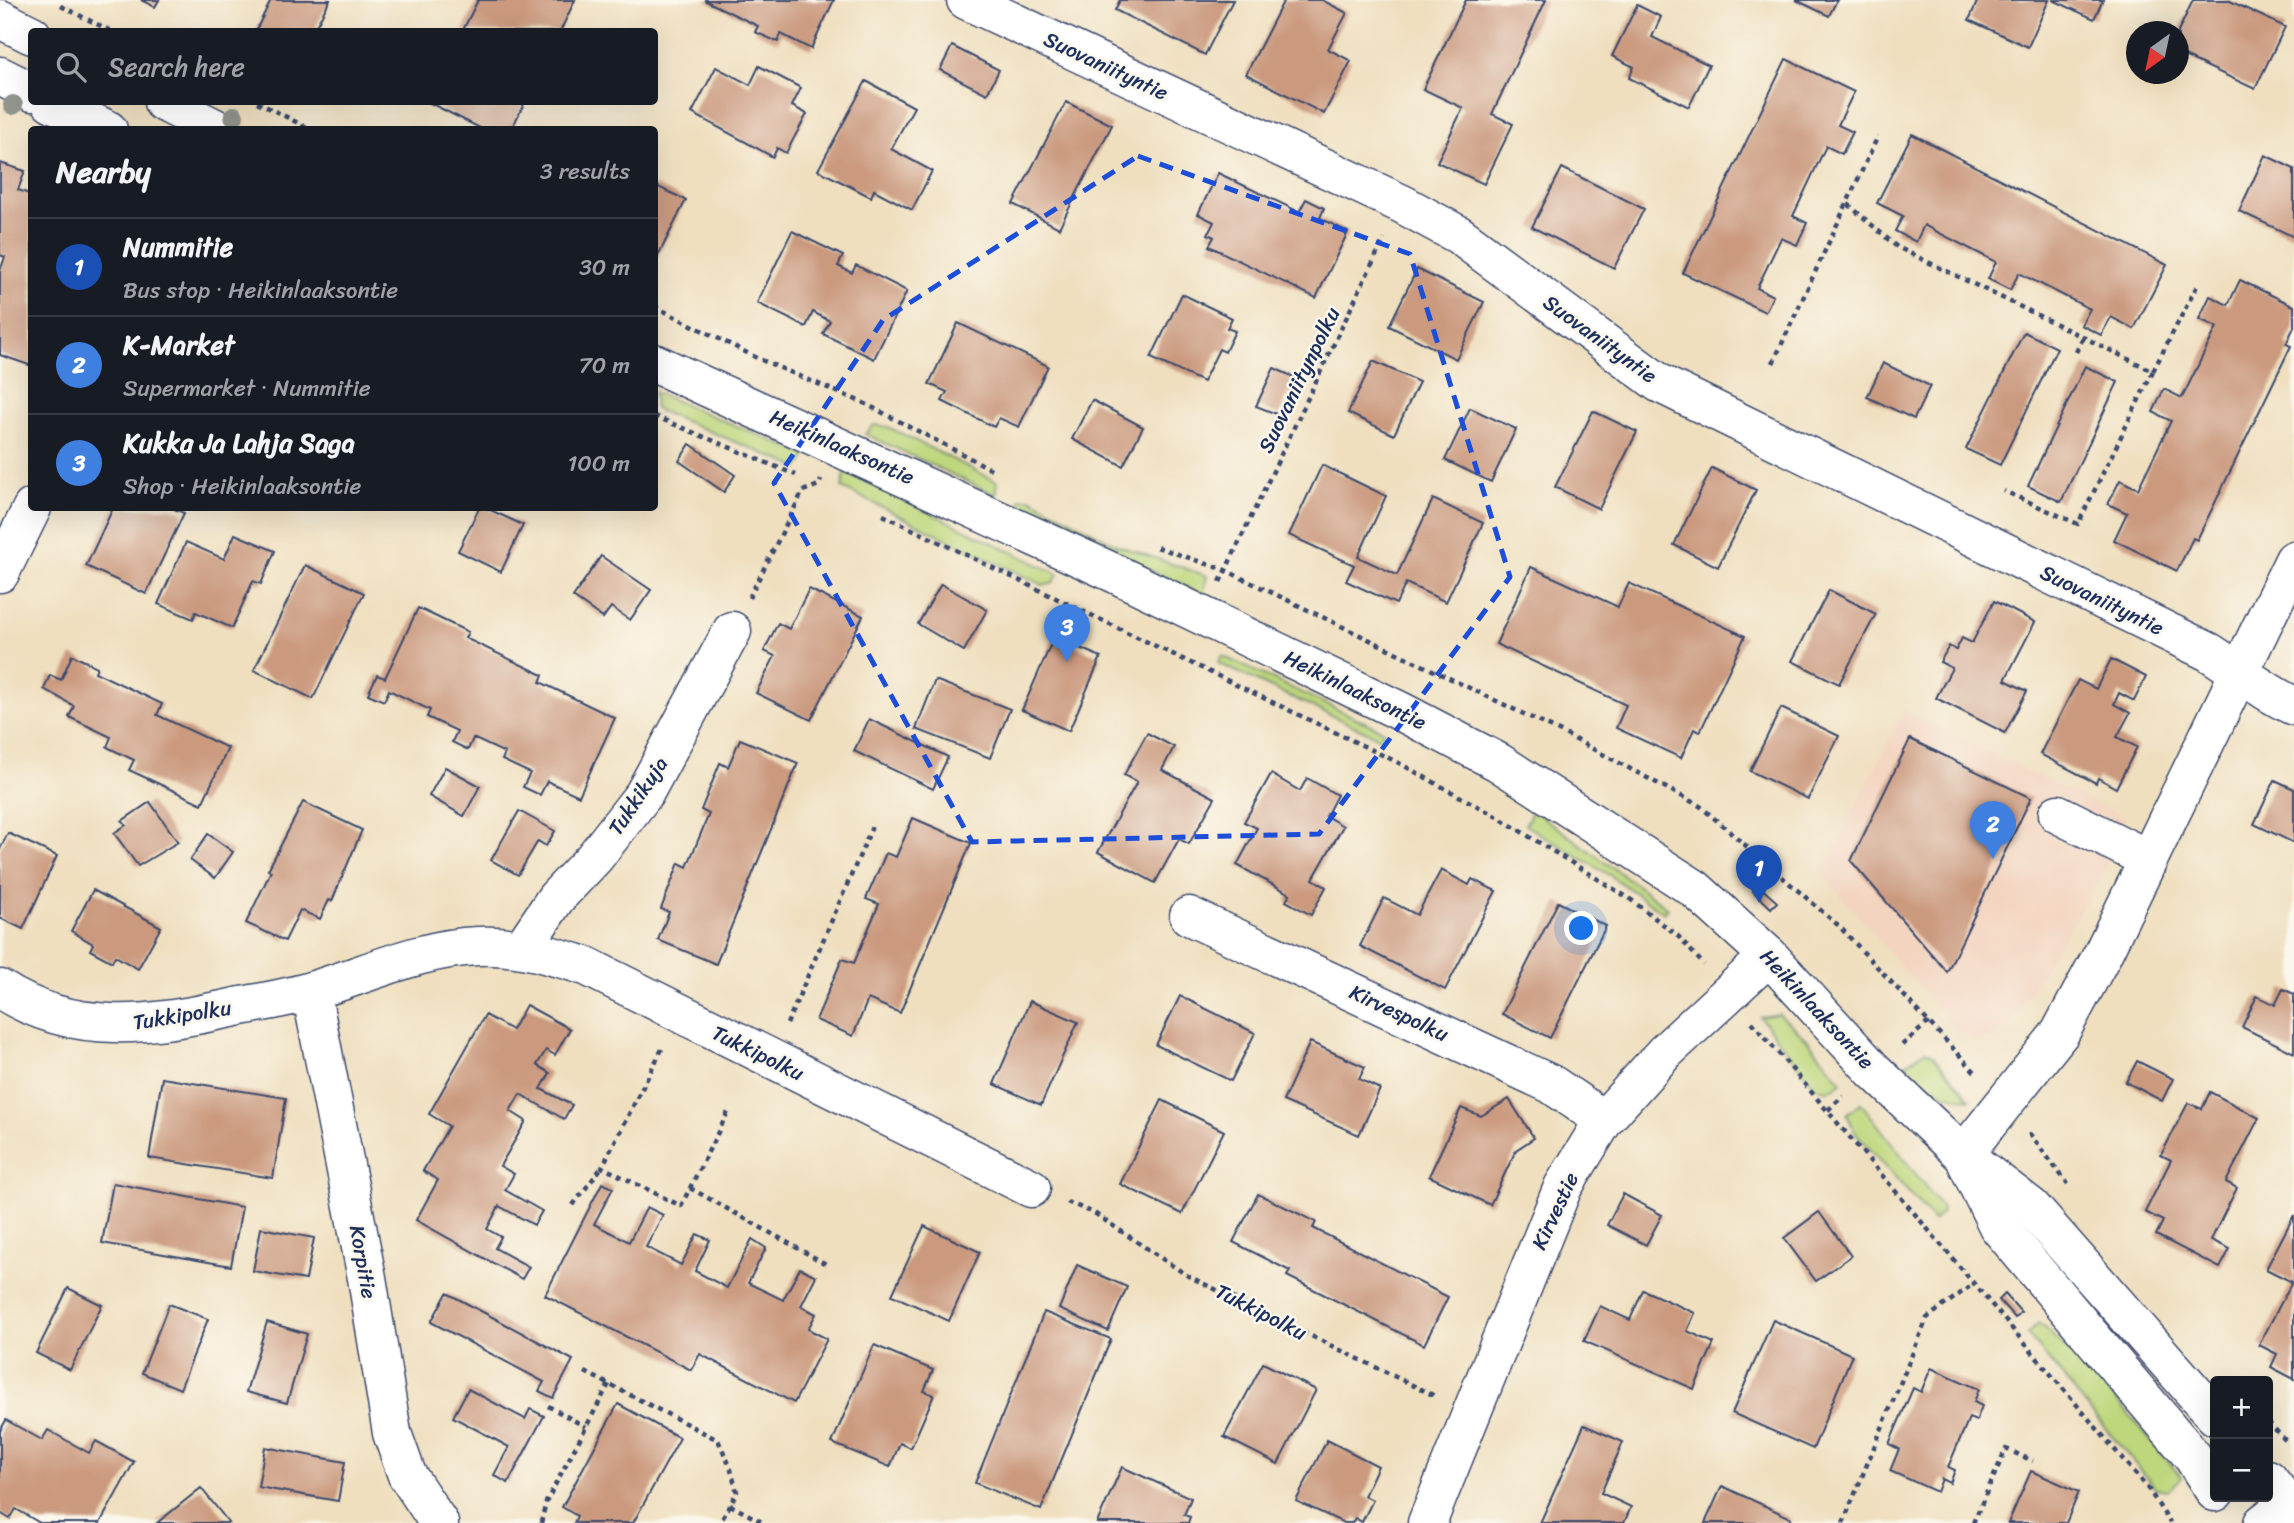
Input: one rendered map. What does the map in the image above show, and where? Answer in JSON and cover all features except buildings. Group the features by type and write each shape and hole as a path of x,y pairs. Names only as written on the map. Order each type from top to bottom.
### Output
{"street":[{"name":"Suovaniityntie","path":"966,0 1402,204 1459,235 1659,383 2209,652 2239,671 2262,691 2294,706"},
{"path":"0,19 28,33"},
{"path":"0,76 28,90"},
{"path":"57,105 100,126"},
{"path":"169,105 210,126"},
{"name":"Heikinlaaksontie","path":"658,365 1114,573 1400,711 1498,762 1695,889 1769,956 1873,1070 1963,1155 2032,1207 2210,1410"},
{"path":"0,573 31,511"},
{"path":"1963,1155 2060,1033 2294,560"},
{"name":"Tukkikuja","path":"523,947 556,898 594,858 643,794 732,631"},
{"path":"2058,814 2148,859"},
{"name":"Kirvespolku","path":"1189,916 1551,1084 1604,1120"},
{"name":"Tukkipolku","path":"0,989 18,1001 59,1018 118,1025 178,1020 311,991 430,952 477,946 523,947 586,966 1031,1188"},
{"name":"Kirvestie","path":"1427,1523 1563,1186 1604,1120 1665,1052 1769,956"},
{"name":"Korpitie","path":"311,991 367,1278 392,1433 407,1475 439,1523"},
{"name":"Heikinlaaksontie","path":"1963,1155 1998,1226 2193,1457 2210,1484"},
{"path":"2221,1502 2236,1523"}],"path":[{"path":"49,0 105,28"},
{"path":"263,105 304,126"},
{"path":"1773,363 1878,136"},
{"name":"Suovaniitynpolku","path":"1225,570 1402,204"},
{"path":"1848,204 1897,247 2153,371"},
{"path":"2004,491 2078,524 2198,284"},
{"path":"2076,352 2083,338"},
{"path":"658,418 831,491"},
{"path":"732,631 803,491 819,485"},
{"path":"881,514 1399,763 1501,819 1630,899 1677,935 1698,957"},
{"path":"772,1060 872,827"},
{"path":"573,1205 602,1167 680,1014"},
{"path":"1750,1020 2149,1490 2170,1523"},
{"path":"602,1167 681,1206 729,1110"},
{"path":"690,1188 826,1264"},
{"name":"Tukkipolku","path":"1031,1188 1094,1213 1188,1276 1471,1413"},
{"path":"1843,1523 1927,1318 1973,1283"},
{"path":"585,1372 718,1440 730,1466 737,1492 720,1523"},
{"path":"541,1523 546,1502 609,1384"},
{"path":"548,1406 586,1427"},
{"path":"2273,1429 2294,1449"},
{"path":"1973,1523 2006,1449 2033,1461"},
{"path":"730,1505 764,1523"}],"highlighted area":[{"path":"1138,156 1410,254 1510,577 1319,834 972,842 774,483 883,320"}],"shaded area":[{"path":"1903,711 2126,818 2101,878 2012,1021 1995,1038 1976,1041 1958,1032 1822,874"}],"green space":[{"path":"658,394 807,455 799,468 658,410"},
{"path":"874,425 888,427 998,482 996,495 865,434"},
{"path":"845,472 1058,574 1052,584 1043,585 842,488"},
{"path":"1030,498 1117,545 1207,576 1203,595 1018,506 1021,499"},
{"path":"1222,656 1384,731 1380,738 1218,663"},
{"path":"1533,810 1668,908 1664,913 1611,876 1525,825"},
{"path":"1779,1014 1806,1038 1842,1082 1829,1090 1815,1086 1760,1017"},
{"path":"1925,1051 1932,1054 1970,1099 1942,1092 1920,1078 1906,1064"},
{"path":"1861,1103 1941,1207 1943,1212 1934,1221 1855,1132 1847,1114"},
{"path":"2039,1323 2101,1381 2182,1478 2168,1490 2155,1488 2027,1334"}],"place":[{"name":"Kukka Ja Lahja Saga","path":"1067,662"},
{"name":"K-Market","path":"1993,859"},
{"name":"Nummitie","path":"1759,903"}]}
